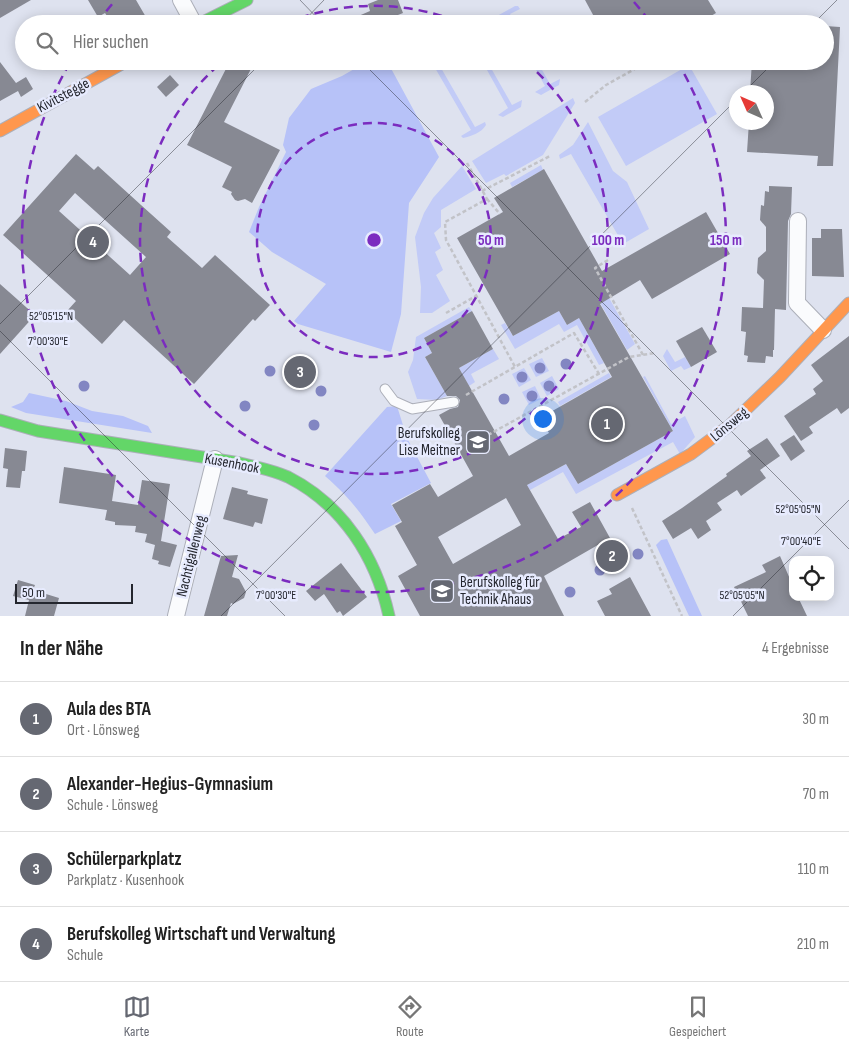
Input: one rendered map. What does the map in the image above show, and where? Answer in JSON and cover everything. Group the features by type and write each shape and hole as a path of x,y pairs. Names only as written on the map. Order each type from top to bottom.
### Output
{"street":[{"path":"181,0 189,15"},
{"path":"217,15 247,0"},
{"name":"Kivitstegge","path":"0,131 45,104 110,70"},
{"path":"798,221 797,304 823,330"},
{"name":"Lönsweg","path":"620,493 691,454 730,425 780,377 849,303"},
{"name":"Kusenhook","path":"0,420 38,430 215,459 265,469 287,477 320,496 351,530 371,562 384,592 389,616"},
{"name":"Nachtigallenweg","path":"176,616 215,459"}],"lane":[{"path":"385,389 394,401 412,409 454,402"}],"path":[{"path":"585,102 606,85 633,70"},
{"path":"482,191 550,156"},
{"path":"467,163 487,199 500,214"},
{"path":"487,199 445,222 446,240 514,368"},
{"path":"608,260 595,268 643,355"},
{"path":"446,313 476,296"},
{"path":"466,395 574,333 599,374"},
{"path":"488,435 629,356 655,353"},
{"path":"620,493 682,616"}],"shaded area":[{"path":"515,6 518,6 520,9 511,15 499,15"},
{"path":"352,70 392,70 439,157 409,203 401,314 391,352 298,324 294,321 326,284 272,252 249,232 286,152 283,145 289,118 311,89"},
{"path":"436,70 442,70 475,127 485,122 486,125 479,132 463,138 461,136 471,130"},
{"path":"487,70 492,70 512,105 522,100 521,107 503,117 498,115 508,108"},
{"path":"536,70 542,70 550,84 560,79 559,85 541,95 535,92 545,86"},
{"path":"680,70 692,70 717,114 626,166 598,117"},
{"path":"573,98 575,103 543,155 506,176 504,174 486,183 472,161"},
{"path":"588,122 613,171 627,182 649,229 623,244 571,154 560,159 559,155 573,145"},
{"path":"541,165 543,170 512,187 510,183"},
{"path":"462,166 476,189 441,210 441,227 434,233 441,248 435,252 443,270 436,275 450,301 432,313 420,313 421,287 415,237 424,213 433,198"},
{"path":"579,266 591,266 635,344 627,350"},
{"path":"469,307 472,311 424,338 432,353 425,357 447,396 437,400 417,399 408,372 413,360 416,337"},
{"path":"559,311 567,325 579,318 604,363 599,365 577,325 564,332 559,324 515,349 501,325 505,323 513,336"},
{"path":"493,349 499,359 471,374 475,382 469,386 459,368"},
{"path":"667,349 675,362 685,357 691,367 684,370 681,366 671,371 663,356"},
{"path":"542,358 549,371 536,377 529,364"},
{"path":"524,368 531,380 519,387 512,374"},
{"path":"609,373 611,377 560,406 558,402"},
{"path":"552,376 559,389 547,396 540,383"},
{"path":"645,376 671,424 685,416 695,437 680,454 673,442 576,494 563,472 530,490 527,485 566,464 578,484 673,431 643,377"},
{"path":"535,386 541,399 529,405 522,392"},
{"path":"29,393 66,401 92,411 123,416 148,426 152,433 26,413 11,407 23,402"},
{"path":"397,406 407,438 431,483 391,504 401,521 375,534 352,503 325,476 387,407"},
{"path":"667,539 702,616 689,616 656,545 661,540"}],"building":[{"path":"0,0 31,0 0,18"},
{"path":"88,0 136,0 145,15 106,15 105,13 97,15"},
{"path":"378,0 398,0 403,13 398,15 361,15 370,11 368,4"},
{"path":"585,0 708,0 716,13 713,15 593,15"},
{"path":"834,27 840,27 833,166 817,166 818,156 747,152 748,130 774,130 774,85 750,85 751,70 834,70"},
{"path":"0,62 16,83 26,77 33,89 21,97 18,91 0,101"},
{"path":"225,70 250,70 224,122 280,150 252,203 245,199 235,200 231,194 232,192 222,187 232,167 187,145"},
{"path":"170,75 179,85 166,97 157,87"},
{"path":"76,154 94,170 98,166 171,232 167,237 202,268 215,255 270,305 255,321 253,319 194,384 124,320 102,344 67,311 76,301 3,235","holes":["75,193 146,257 130,275 59,211"]},
{"path":"544,169 602,271 706,212 730,254 652,299 640,280 600,304 673,431 578,484 566,464 527,485 558,539 581,527 572,512 590,502 610,538 544,576 564,616 420,616 398,576 417,565 395,526 402,522 392,505 430,484 438,497 473,476 439,415 458,407 460,400 456,396 447,396 425,357 432,353 424,338 472,311 493,349 459,368 509,456 549,433 540,418 612,377 579,318 567,325 559,311 513,336 457,238 503,212 494,198","holes":["506,498 521,525 453,564 438,537"]},
{"path":"769,186 792,187 791,214 788,221 786,310 775,309 773,357 766,356 765,363 747,362 748,356 744,355 746,332 741,331 742,307 763,308 764,280 757,273 758,258 766,251 766,227 760,220 761,205 764,206 765,191 769,192"},
{"path":"821,229 842,229 844,277 812,276 812,238 821,238"},
{"path":"0,284 35,315 0,354"},
{"path":"702,327 717,352 691,367 676,341"},
{"path":"849,336 849,408 841,414 837,408 809,427 813,433 801,441 784,416 816,394 813,389 823,381 811,365"},
{"path":"794,435 805,451 791,461 780,444"},
{"path":"767,438 780,456 760,470 766,478 741,496 737,490 717,503 722,510 706,521 711,530 698,539 691,528 673,539 662,521 727,476 726,474 751,456 747,451"},
{"path":"5,448 27,451 25,471 22,471 20,488 6,487 8,469 3,468"},
{"path":"64,467 116,475 112,501 138,505 142,480 170,484 161,541 177,545 170,567 158,564 159,561 152,559 155,545 145,542 147,534 135,532 136,526 115,525 115,522 105,520 107,510 59,503"},
{"path":"232,487 248,491 247,494 268,499 262,524 255,522 253,527 223,519"},
{"path":"238,555 232,577 239,579 246,592 244,598 233,604 231,603 227,616 204,616 221,556"},
{"path":"780,556 789,577 789,601 800,601 807,616 748,616 734,587 766,572 762,565"},
{"path":"341,563 367,597 343,616 340,611 337,613 324,594 315,601 306,591"},
{"path":"630,577 651,616 605,616 597,601 612,594 609,589"},
{"path":"18,580 35,585 33,590 59,598 54,616 25,616 29,600 13,596"}],"traffic: fast":[{"path":"217,15 247,0"},
{"path":"0,420 38,431 240,463 288,477 325,502 354,535 366,553 375,573 389,616"}],"traffic: slow":[{"path":"0,131 111,70"},
{"path":"617,495 691,454 730,425 780,377 849,303"}],"place":[{"name":"Berufskolleg Wirtschaft und Verwaltung","path":"93,242"},
{"name":"Schülerparkplatz","path":"300,372"},
{"name":"Aula des BTA","path":"607,424"},
{"name":"Berufskolleg Lise Meitner","path":"478,442"},
{"name":"Alexander-Hegius-Gymnasium","path":"612,556"},
{"name":"Berufskolleg für Technik Ahaus","path":"442,591"}]}
